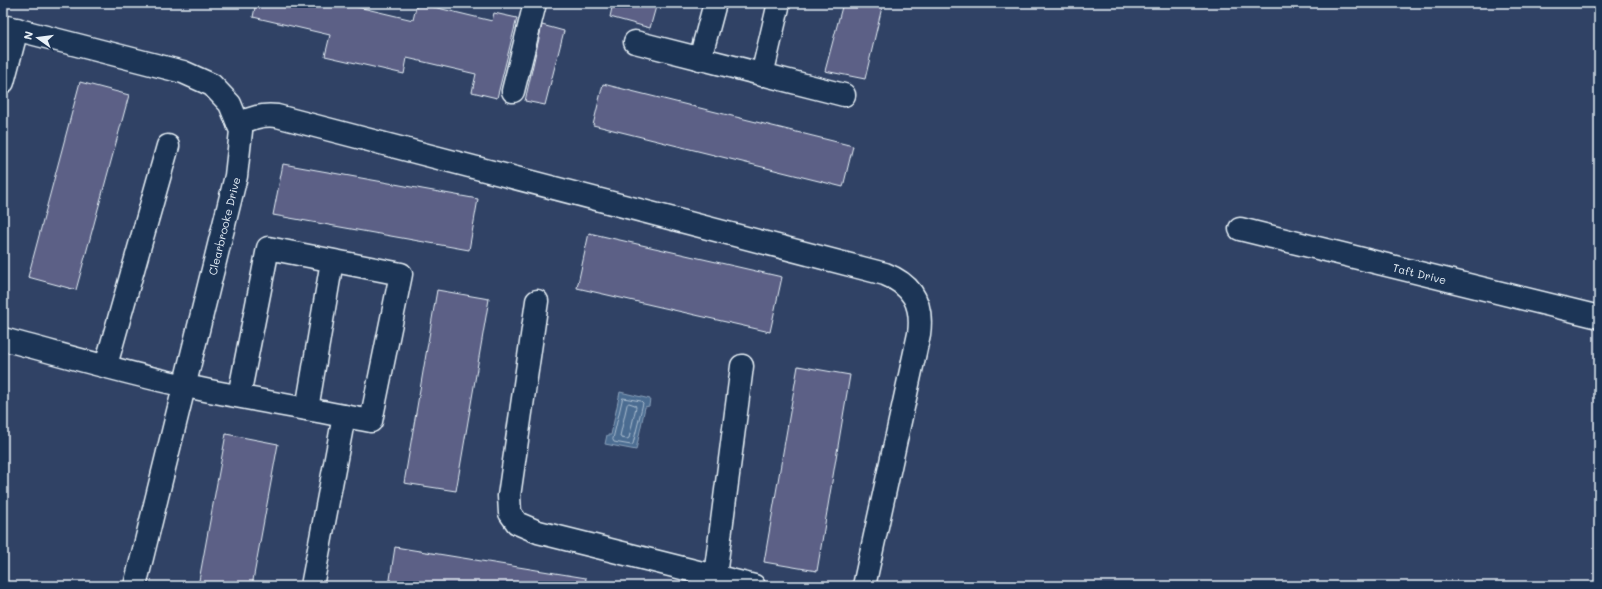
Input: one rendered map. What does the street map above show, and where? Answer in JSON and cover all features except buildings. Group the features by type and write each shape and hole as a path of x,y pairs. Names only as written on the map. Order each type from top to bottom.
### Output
{"street":[{"path":"513,91 535,3"},
{"path":"700,59 715,3"},
{"path":"762,75 779,3"},
{"path":"3,82 10,28"},
{"name":"Clearbrooke Drive","path":"10,28 184,72 212,85 230,104 241,130 236,176 136,586"},
{"path":"634,42 844,95"},
{"path":"238,124 257,116 277,116 885,274 897,279 915,298 920,309 921,322 864,586"},
{"path":"106,366 168,146"},
{"name":"Taft Drive","path":"1240,229 1599,316"},
{"path":"3,339 185,386 371,421 401,274 268,248 239,396"},
{"path":"308,409 332,261"},
{"path":"537,301 510,496 510,512 517,523 538,532 754,586"},
{"path":"715,576 742,366"},
{"path":"312,586 344,416"}],"water":[{"path":"620,392 650,399 649,406 645,407 636,450 605,444 607,435 611,435"}]}
